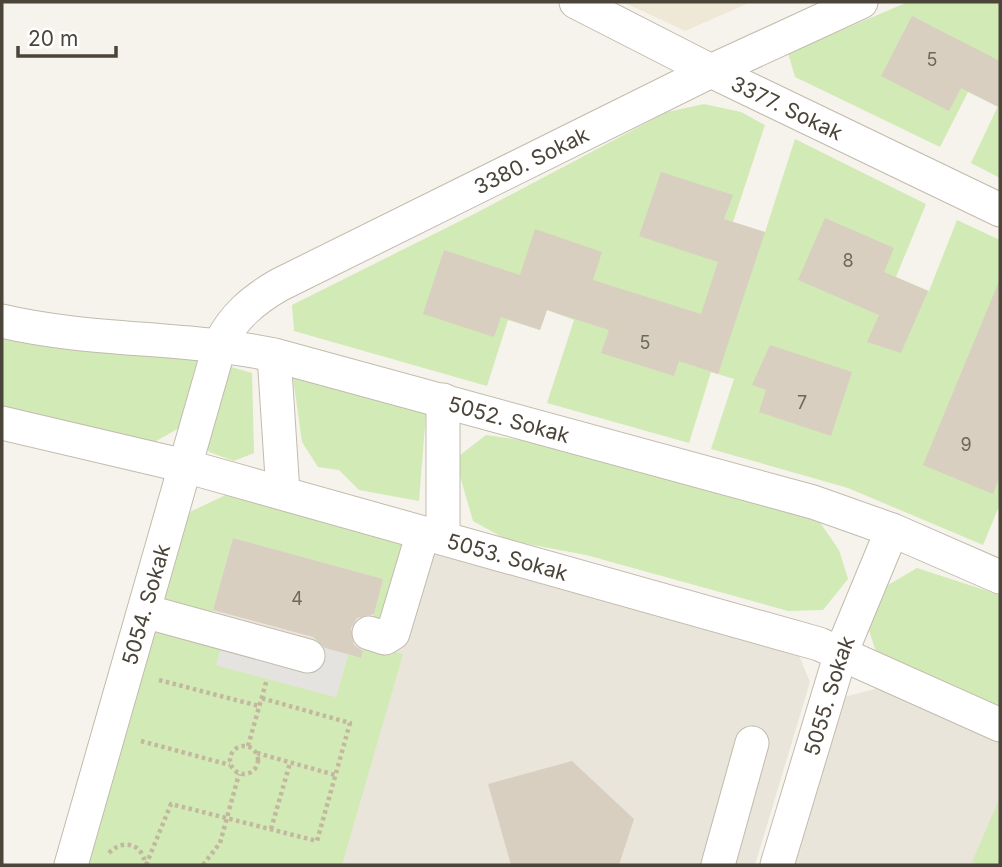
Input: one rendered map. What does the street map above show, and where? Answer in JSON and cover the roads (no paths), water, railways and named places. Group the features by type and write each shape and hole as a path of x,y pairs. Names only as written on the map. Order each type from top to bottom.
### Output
{"street":[{"name":"3377. Sokak","path":"576,2 711,71 1000,210"},
{"name":"3380. Sokak","path":"220,344 229,325 241,312 279,285 711,71 861,2"},
{"name":"5052. Sokak","path":"2,321 95,335 220,344 274,355 813,502 892,530 1000,577"},
{"name":"5054. Sokak","path":"71,865 220,344"},
{"path":"274,355 283,493"},
{"path":"369,633 385,638 393,633 433,536 443,400"},
{"name":"5053. Sokak","path":"2,423 185,466 841,653 1000,725"},
{"name":"5055. Sokak","path":"777,865 841,653 892,530"},
{"path":"144,611 309,656"},
{"path":"718,865 752,743"}]}
